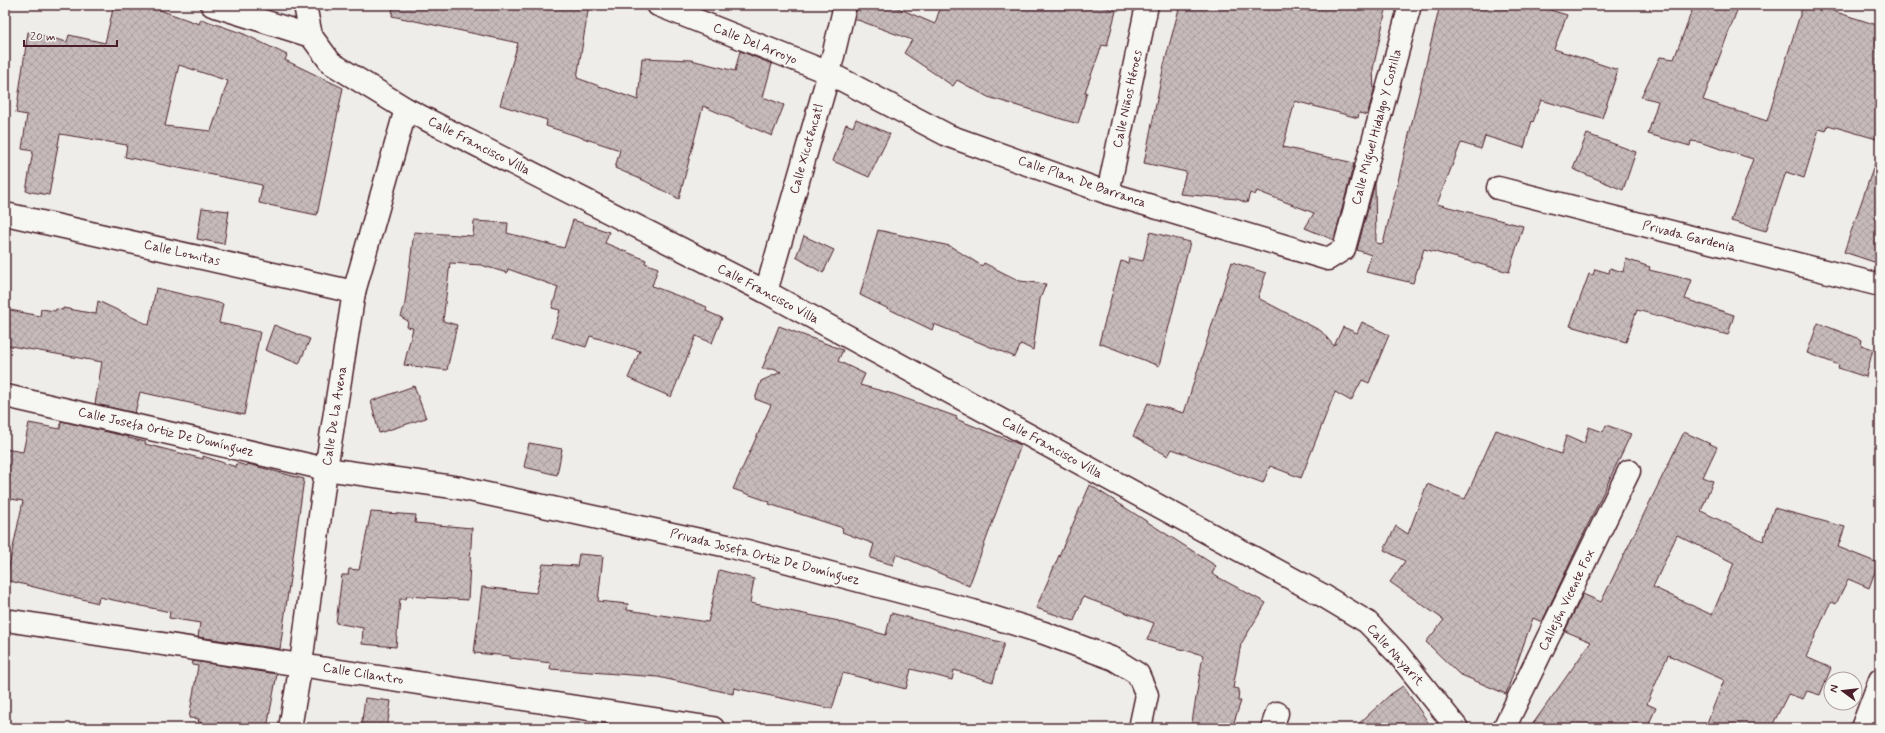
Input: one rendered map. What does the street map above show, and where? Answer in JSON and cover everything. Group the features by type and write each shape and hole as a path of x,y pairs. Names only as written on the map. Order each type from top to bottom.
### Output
{"street":[{"path":"212,5 311,36 305,5"},
{"name":"Calle Del Arroyo","path":"658,5 828,73"},
{"name":"Calle Xicoténcatl","path":"766,292 828,73 844,5"},
{"name":"Calle Niños Héroes","path":"1108,192 1147,5"},
{"name":"Calle Miguel Hidalgo Y Costilla","path":"1344,249 1410,5"},
{"name":"Calle Francisco Villa","path":"311,36 331,62 406,109 766,292 1322,595"},
{"name":"Calle Plan De Barranca","path":"828,73 949,136 1108,192 1328,259 1344,249"},
{"name":"Calle De La Avena","path":"290,728 301,664 326,469 354,292 406,109"},
{"name":"Privada Gardenia","path":"1498,188 1880,285"},
{"name":"Calle Lomitas","path":"10,215 354,292"},
{"name":"Calle Josefa Ortiz De Domínguez","path":"6,396 326,469"},
{"name":"Privada Josefa Ortiz De Domínguez","path":"326,469 460,488 724,545 980,613 1044,633 1114,660 1138,674 1146,695 1140,728"},
{"name":"Callejón Vicente Fox","path":"1504,728 1629,471"},
{"name":"Calle Nayarit","path":"1322,595 1367,622 1398,654 1457,728"},
{"name":"Calle Cilantro","path":"12,621 713,728"},
{"path":"1862,728 1880,680"}],"building":[{"path":"114,5 146,5 199,24 201,19 244,34 287,55 285,60 343,88 317,215 259,203 262,185 125,157 127,145 60,134 49,195 26,191 33,151 22,149 27,115 16,113 28,32 67,42 69,35 105,43","holes":["179,65 228,81 211,131 165,126"]},
{"path":"393,5 589,5 577,78 638,100 642,58 691,60 735,71 740,51 772,64 763,97 784,105 772,136 703,106 679,199 645,181 615,168 620,150 546,126 547,120 500,105 518,43 392,16"},
{"path":"857,5 891,5 935,24 941,5 1099,5 1116,11 1107,46 1102,45 1085,92 1087,92 1078,124 988,97 957,80 953,86 904,53 912,40 855,19"},
{"path":"1180,5 1387,5 1373,69 1374,91 1367,115 1359,113 1358,118 1295,101 1283,147 1354,163 1334,240 1305,228 1314,213 1257,191 1255,195 1250,193 1247,203 1237,199 1180,194 1186,172 1144,163 1164,65"},
{"path":"1440,5 1552,5 1550,10 1567,15 1554,49 1618,70 1602,118 1541,100 1533,122 1532,121 1524,148 1485,136 1481,149 1461,143 1437,204 1523,226 1509,272 1424,249 1413,283 1366,272 1371,255 1357,250 1375,183 1376,243 1383,244"},
{"path":"1694,5 1739,5 1703,100 1767,121 1803,5 1814,5 1880,26 1880,140 1828,125 1826,131 1819,129 1804,178 1786,172 1766,231 1731,221 1753,159 1699,142 1691,141 1690,146 1648,134 1658,101 1641,97 1660,57 1674,59"},
{"path":"856,119 890,134 869,177 833,161 846,124 853,127"},
{"path":"1587,134 1636,152 1623,190 1573,169"},
{"path":"1876,160 1880,161 1880,264 1844,252"},
{"path":"202,208 229,211 224,244 197,239"},
{"path":"573,220 609,232 605,243 646,260 645,263 658,268 652,286 707,307 706,311 722,318 712,343 696,336 671,397 628,378 640,351 590,336 586,347 552,337 560,310 552,308 558,287 508,269 507,273 481,265 450,263 443,321 457,325 447,370 404,365 413,328 407,327 408,321 401,317 405,303 414,232 473,236 474,221 508,223 507,233 564,248"},
{"path":"878,230 950,246 982,266 984,263 1020,281 1046,284 1040,299 1033,350 1021,344 1015,357 934,324 932,330 860,295"},
{"path":"1150,232 1190,242 1159,366 1099,343 1121,261 1128,263 1129,258 1143,261"},
{"path":"804,236 834,250 823,273 796,257"},
{"path":"1626,259 1650,267 1649,270 1692,280 1685,299 1734,315 1728,335 1637,310 1626,342 1570,326 1589,274 1593,275 1595,269 1609,273 1610,268 1623,272"},
{"path":"1232,262 1266,273 1258,298 1321,331 1334,346 1343,327 1357,333 1362,322 1389,335 1369,383 1362,380 1351,401 1335,392 1301,478 1270,466 1263,483 1172,449 1168,456 1133,436 1148,403 1184,413"},
{"path":"156,288 223,304 219,323 260,332 244,415 140,392 135,413 95,404 102,362 5,345 5,309 40,316 41,309 55,311 56,309 63,310 63,308 96,314 98,301 149,325"},
{"path":"1818,323 1862,340 1861,345 1873,349 1866,377 1838,368 1839,365 1807,353"},
{"path":"274,325 310,339 299,364 265,350"},
{"path":"779,326 843,350 838,361 865,374 860,385 893,394 957,417 956,419 1021,445 969,586 896,554 893,565 870,558 874,544 842,532 843,528 769,504 770,502 733,489 771,405 755,399 761,381 781,372 773,369 762,369"},
{"path":"414,386 426,418 379,433 371,401"},
{"path":"61,421 129,437 128,438 146,442 145,444 203,459 203,456 236,467 237,463 247,466 248,464 304,479 280,649 198,637 200,623 169,618 170,612 99,597 98,603 6,580 23,501 5,498 5,449 23,452 29,423 60,429"},
{"path":"1606,425 1631,434 1542,622 1533,618 1506,694 1459,674 1426,642 1444,620 1390,582 1405,561 1384,550 1396,526 1408,534 1427,484 1465,499 1496,430 1561,454 1566,436 1584,444 1589,427 1603,432"},
{"path":"1684,432 1717,447 1703,477 1713,481 1701,511 1763,541 1774,508 1845,527 1838,547 1878,563 1869,588 1848,579 1836,604 1832,602 1828,607 1806,657 1831,668 1830,671 1823,671 1823,688 1820,695 1807,691 1803,699 1788,694 1771,728 1705,728 1724,680 1668,655 1647,704 1656,708 1647,728 1530,728 1591,642 1565,631 1583,594 1601,602","holes":["1677,535 1734,563 1712,615 1653,587"]},
{"path":"529,443 562,449 557,475 524,467"},
{"path":"1090,485 1216,566 1212,574 1266,603 1241,644 1233,688 1239,689 1238,701 1241,701 1232,728 1191,728 1203,655 1147,640 1154,623 1083,597 1074,621 1036,608"},
{"path":"371,512 416,515 415,523 472,528 468,600 407,596 406,599 400,599 396,647 362,644 363,628 336,623 342,575 348,575 349,569 359,570"},
{"path":"579,554 603,556 598,601 628,604 627,610 708,622 719,570 754,579 750,603 839,621 886,635 891,613 1004,643 993,682 954,670 952,680 911,669 906,689 843,673 832,709 734,688 733,694 658,677 550,669 551,663 510,658 510,656 474,653 482,587 536,593 543,564 577,566"},
{"path":"193,661 277,674 267,728 232,728 198,722 199,719 189,718 198,666 192,665"},
{"path":"1403,686 1432,728 1354,728 1391,694"},
{"path":"365,698 391,701 387,728 361,728"}]}
